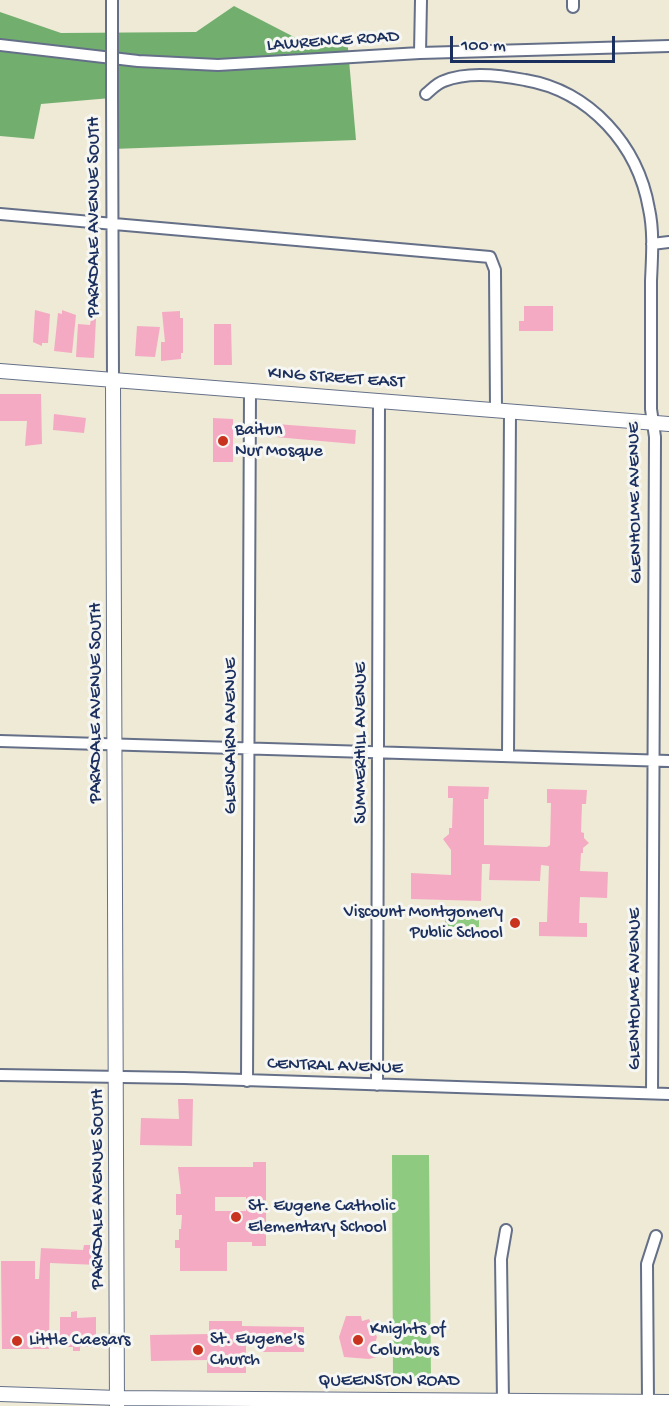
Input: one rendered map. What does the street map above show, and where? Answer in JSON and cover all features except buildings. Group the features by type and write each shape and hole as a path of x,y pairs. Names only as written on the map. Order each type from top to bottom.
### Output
{"main road":[{"name":"KING STREET EAST","path":"0,371 669,424"},
{"name":"PARKDALE AVENUE SOUTH","path":"113,381 118,1402"},
{"name":"QUEENSTON ROAD","path":"0,1394 118,1402 667,1403"}],"street":[{"name":"PARKDALE AVENUE SOUTH","path":"112,0 113,381"},
{"path":"420,53 421,0"},
{"name":"LAWRENCE ROAD","path":"0,45 138,61 218,65 420,53 669,46"},
{"name":"GLENHOLME AVENUE","path":"426,94 442,81 465,76 506,76 554,87 575,98 615,132 638,170 650,211 655,437 652,1093"},
{"path":"0,214 480,254 490,257 495,270 503,411 508,756"},
{"path":"652,244 669,242"},
{"name":"GLENCAIRN AVENUE","path":"247,1081 250,391"},
{"name":"SUMMERHILL AVENUE","path":"377,1085 379,401"},
{"path":"0,741 669,760"},
{"name":"CENTRAL AVENUE","path":"0,1075 669,1094"},
{"path":"503,1401 501,1259 506,1230"},
{"path":"648,1402 647,1263 656,1236"}],"green space":[{"path":"234,6 296,38 347,37 356,140 113,149 111,98 41,104 34,139 0,136 0,12 61,33 196,32"},
{"path":"445,912 479,912 479,927 445,927"},
{"path":"392,1155 429,1155 431,1379 393,1379"}],"place":[{"name":"Baitun Nur Mosque","path":"223,441"},
{"name":"Viscount Montgomery Public School","path":"515,923"},
{"name":"St. Eugene Catholic Elementary School","path":"236,1217"},
{"name":"Knights of Columbus","path":"358,1340"},
{"name":"Little Caesars","path":"17,1341"},
{"name":"St. Eugene's Church","path":"198,1350"}]}
